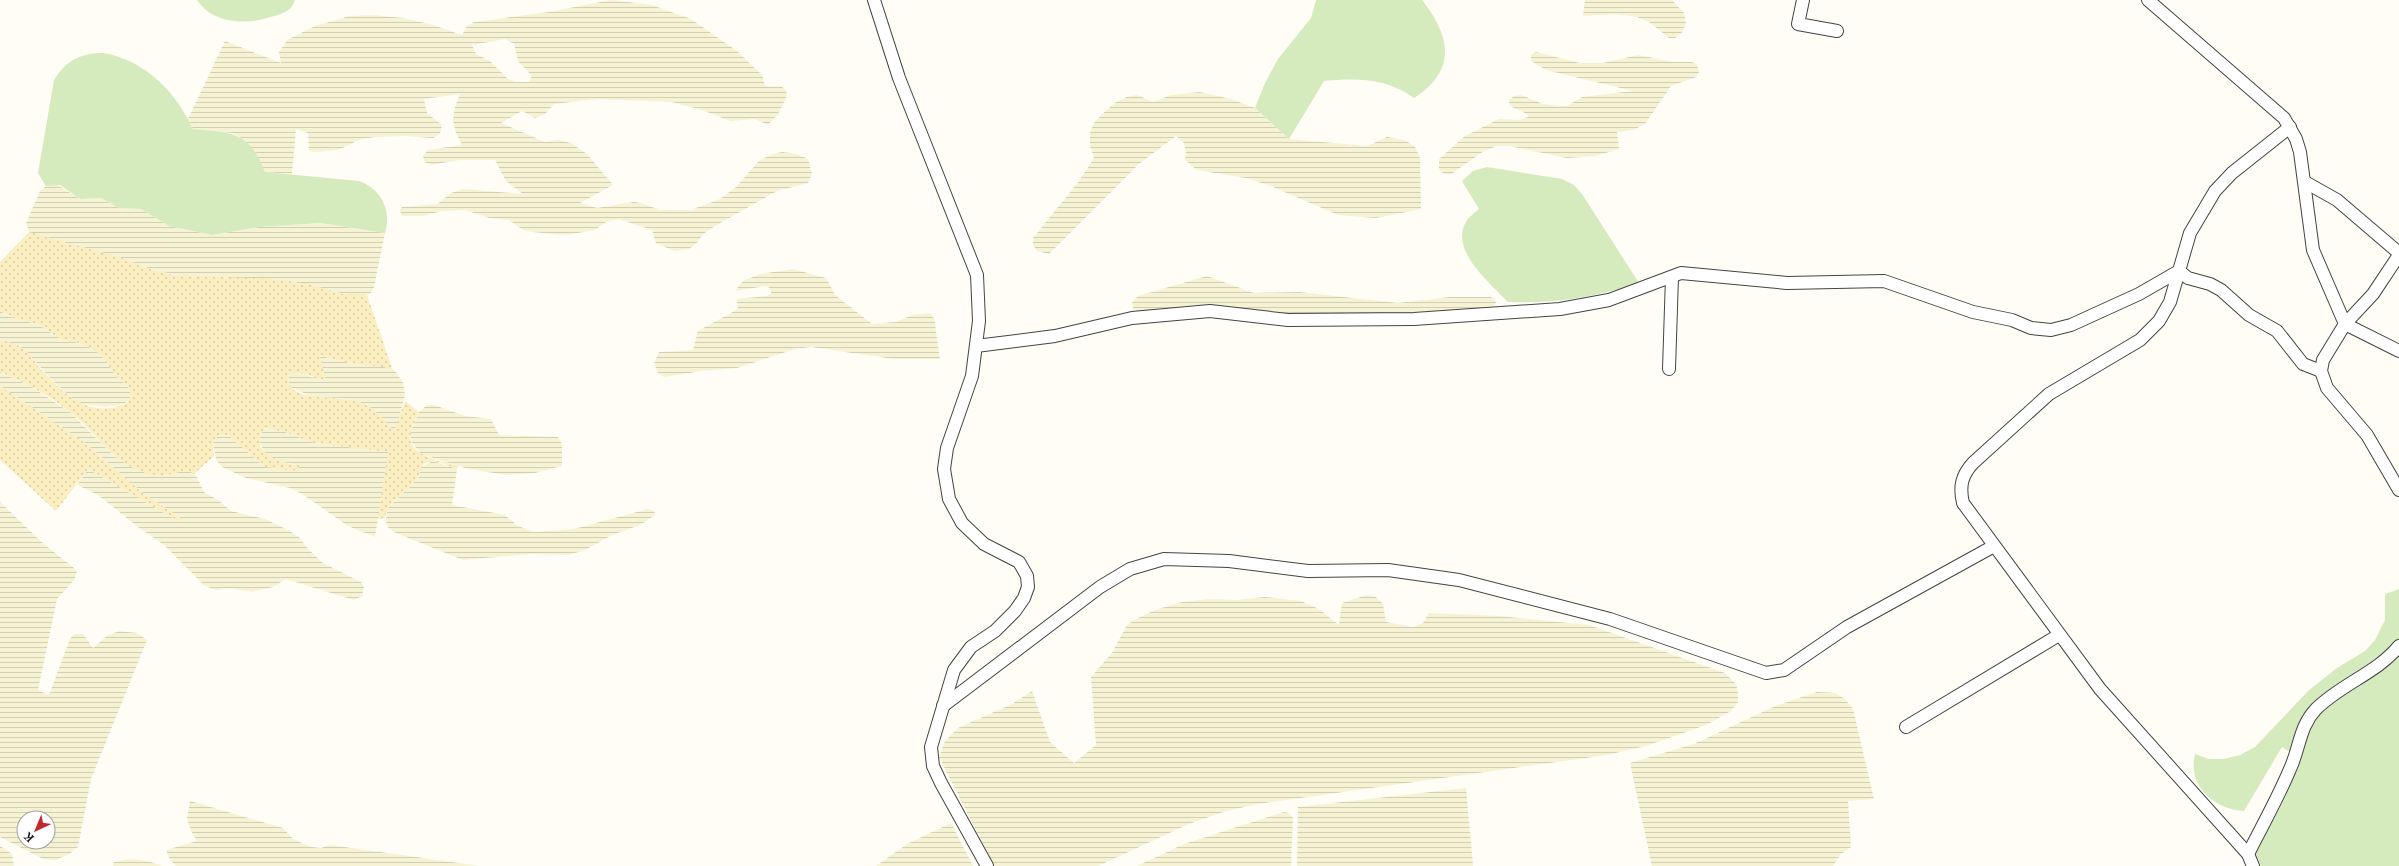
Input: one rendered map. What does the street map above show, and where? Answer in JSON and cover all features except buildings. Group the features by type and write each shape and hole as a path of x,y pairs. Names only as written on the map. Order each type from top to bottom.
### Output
{"street":[{"path":"874,0 899,78 977,275 979,321 972,376 947,448 944,469 949,499 962,523 984,544 1019,562 1027,576 1028,587 1024,598 1015,611 995,631 971,647 954,670 931,748 934,766 987,866"},
{"path":"1804,0 1798,24 1837,31"},
{"path":"2148,0 2278,111 2290,127 2300,152 2313,250 2345,324 2399,351"},
{"path":"2254,866 2248,854 2100,689 2059,636 1963,503 1961,492 1966,471 2049,394 2140,340 2159,322 2170,302 2190,233 2215,191 2232,173 2290,127"},
{"path":"2305,182 2338,200 2399,254 2374,294 2345,324 2323,360 2321,371 2327,388 2367,435 2399,490"},
{"path":"976,346 1055,336 1132,318 1210,311 1288,320 1414,319 1560,309 1609,300 1681,273 1788,283 1884,281 1973,312 2012,320 2031,328 2051,330 2071,325 2138,294 2179,271"},
{"path":"2179,271 2188,278 2210,284 2221,290 2249,315 2277,331 2303,364 2321,371"},
{"path":"1669,369 1672,277"},
{"path":"943,706 1100,587 1130,569 1164,559 1229,561 1308,571 1388,570 1459,580 1610,619 1766,673 1784,670 1847,627 1994,546"},
{"path":"1906,727 2059,636"},
{"path":"2248,854 2290,769 2300,732 2310,716 2323,703 2380,665 2399,646"}],"shaded area":[{"path":"611,0 652,5 691,19 737,51 762,75 765,86 782,87 786,90 787,96 778,114 768,125 755,119 731,121 699,109 672,102 597,99 554,104 545,114 535,118 522,111 501,123 545,142 558,140 571,143 587,154 613,185 580,203 597,208 634,202 660,210 691,210 720,199 736,187 759,161 770,155 782,152 797,154 808,159 812,174 808,183 777,191 715,226 703,234 697,243 689,249 674,251 656,243 652,230 619,219 606,222 595,230 566,235 523,230 509,220 489,218 465,210 442,211 422,216 402,216 400,210 402,207 437,204 451,193 463,189 523,194 506,181 495,160 460,160 430,165 425,162 423,156 428,150 462,145 456,133 453,120 455,107 460,94 424,99 427,113 442,125 440,134 433,138 405,136 375,137 361,139 338,150 316,152 309,151 308,133 296,129 292,174 265,172 254,151 241,138 233,133 193,129 188,119 225,41 281,63 279,52 287,40 315,26 350,16 373,15 403,18 433,25 462,35 467,26 474,22 549,12","holes":["505,39 514,44 518,61 532,76 529,82 516,82 508,79 490,61 476,54 472,45"]},
{"path":"1585,0 1672,0 1684,13 1686,24 1681,34 1675,38 1669,38 1649,22 1637,17 1616,14 1583,16"},
{"path":"1536,52 1580,63 1603,63 1638,55 1673,62 1692,62 1697,64 1699,72 1696,77 1671,86 1645,124 1633,130 1617,132 1619,149 1595,156 1567,158 1509,146 1497,146 1484,151 1450,175 1444,174 1439,169 1439,159 1465,136 1499,119 1519,120 1528,117 1527,114 1510,106 1509,100 1514,96 1521,95 1543,104 1567,106 1582,97 1633,91 1546,70 1531,61 1531,55"},
{"path":"1200,92 1231,99 1255,108 1289,139 1367,146 1387,137 1405,140 1415,147 1420,158 1421,209 1376,218 1338,215 1268,185 1246,178 1197,170 1185,160 1186,152 1184,143 1176,136 1139,164 1049,254 1037,251 1033,245 1033,238 1079,181 1094,158 1090,146 1090,133 1094,123 1101,115 1116,102 1127,97 1137,95 1153,102 1171,95"},
{"path":"56,184 80,199 101,198 119,208 141,209 169,226 212,235 259,227 321,223 385,233 374,287 370,294 360,297 274,279 185,277 150,269 126,259 30,234 26,223 40,191 46,186"},
{"path":"793,269 826,278 835,295 872,324 896,322 912,315 930,313 934,318 940,359 894,359 811,347 795,349 737,368 701,371 664,377 658,373 654,363 659,352 693,350 698,331 738,309 737,299 767,296 771,293 770,288 766,286 735,291 743,281 760,274"},
{"path":"1207,276 1254,293 1299,292 1398,303 1450,297 1490,297 1495,299 1496,303 1492,308 1425,313 1288,314 1205,305 1138,312 1133,308 1132,302 1138,296"},
{"path":"0,311 16,319 38,324 62,340 80,343 95,350 106,361 117,377 128,387 131,395 129,400 124,404 105,407 77,403 51,379 25,350 0,339"},
{"path":"320,356 353,364 392,368 396,372 403,383 405,395 395,432 367,404 342,398 313,397 290,387 288,378 294,373 305,374 313,378"},
{"path":"0,372 32,387 71,413 113,455 128,465 144,472 158,475 186,471 192,472 197,477 204,492 218,500 231,511 265,519 288,530 299,537 308,549 323,563 361,582 364,587 362,596 354,600 286,579 273,587 252,592 229,588 217,590 205,586 163,544 138,527 98,495 77,485 88,469 180,522 182,519 144,494 84,442 0,386"},
{"path":"427,405 434,405 465,416 491,419 499,435 558,437 562,444 562,466 535,473 507,475 468,469 421,454 412,443 410,433 419,412"},
{"path":"264,428 285,432 314,443 389,452 375,537 348,526 302,494 290,488 246,478 222,467 216,460 213,443 217,437 223,434 229,436 265,467 299,465 277,461 264,452 259,440"},
{"path":"433,461 457,469 452,505 505,515 518,526 534,532 574,529 648,509 654,511 655,515 640,525 612,535 585,550 568,555 531,554 463,560 396,533 389,529 386,522 387,509 419,477 421,467"},
{"path":"0,502 45,545 73,567 77,572 74,580 57,599 38,690 49,695 70,639 74,634 83,634 93,648 107,636 119,631 137,633 147,640 91,779 78,847 68,855 55,860 43,859 25,850 56,850 56,810 16,810 16,845 0,837"},
{"path":"1367,595 1376,597 1383,604 1386,622 1413,627 1423,623 1429,613 1499,616 1589,625 1725,673 1736,684 1738,702 1731,711 1706,725 1646,746 1607,755 1257,804 1223,812 1189,824 1098,866 994,866 939,757 945,741 958,728 1012,704 1032,691 1050,742 1074,763 1096,745 1091,677 1112,653 1127,625 1136,619 1155,610 1182,602 1209,599 1237,600 1265,597 1301,601 1319,609 1339,625 1342,603"},
{"path":"1817,692 1835,693 1845,699 1853,709 1874,799 1848,801 1851,847 1841,854 1833,866 1652,866 1630,763 1694,744 1773,707"},
{"path":"1466,788 1473,866 1297,866 1298,807"},
{"path":"190,801 283,828 293,839 311,847 321,848 330,845 480,866 176,866 170,860 166,850 197,841 191,831 187,819"},
{"path":"1284,812 1289,813 1293,818 1291,866 1137,866 1184,844"},
{"path":"951,823 973,866 876,866 907,844"},
{"path":"0,846 12,854 14,866 0,866"},
{"path":"133,859 163,866 113,866 114,862"}],"green space":[{"path":"197,0 295,0 292,7 284,13 253,21 232,21 213,14 204,8"},
{"path":"1316,0 1422,0 1432,14 1444,40 1445,52 1443,64 1437,76 1428,87 1414,98 1393,86 1382,83 1360,80 1324,81 1289,139 1255,108 1265,83 1278,59 1311,18"},
{"path":"104,53 133,63 158,80 178,103 193,129 228,133 245,141 259,158 265,172 359,181 367,185 379,195 386,209 387,224 385,233 321,223 259,227 212,235 169,226 141,209 119,208 101,198 80,199 60,185 46,186 38,173 54,80 63,68 75,59 88,54"},
{"path":"1487,167 1562,179 1574,185 1582,194 1639,283 1591,296 1558,301 1508,302 1474,266 1467,255 1463,244 1462,233 1466,222 1479,209 1462,181 1473,171"},
{"path":"2399,589 2399,866 2261,866 2250,840 2295,755 2282,747 2244,811 2223,806 2213,801 2205,794 2199,786 2195,776 2195,754 2209,759 2224,759 2240,755 2255,747 2309,690 2337,668 2365,651 2375,640 2385,620 2385,594"}],"sand":[{"path":"29,232 126,259 150,269 174,275 274,279 309,284 342,294 367,295 392,368 353,364 320,356 326,380 306,374 294,373 288,378 289,385 295,391 303,394 346,399 365,404 377,413 394,431 405,401 419,412 411,433 411,441 414,447 426,456 458,466 457,469 434,461 427,462 424,464 419,475 410,487 390,506 385,518 378,519 388,452 314,443 285,432 265,428 260,436 260,443 263,450 275,459 299,465 299,471 265,467 229,436 224,435 217,437 213,443 214,456 194,474 184,471 165,475 153,475 127,465 113,455 83,423 64,407 33,388 0,372 0,339 23,348 37,365 66,393 88,406 113,408 127,403 131,395 128,387 117,377 106,361 95,350 80,343 62,340 38,324 16,319 0,311 0,262"},
{"path":"0,386 84,442 144,494 182,519 180,522 88,469 56,511 0,460"}]}
